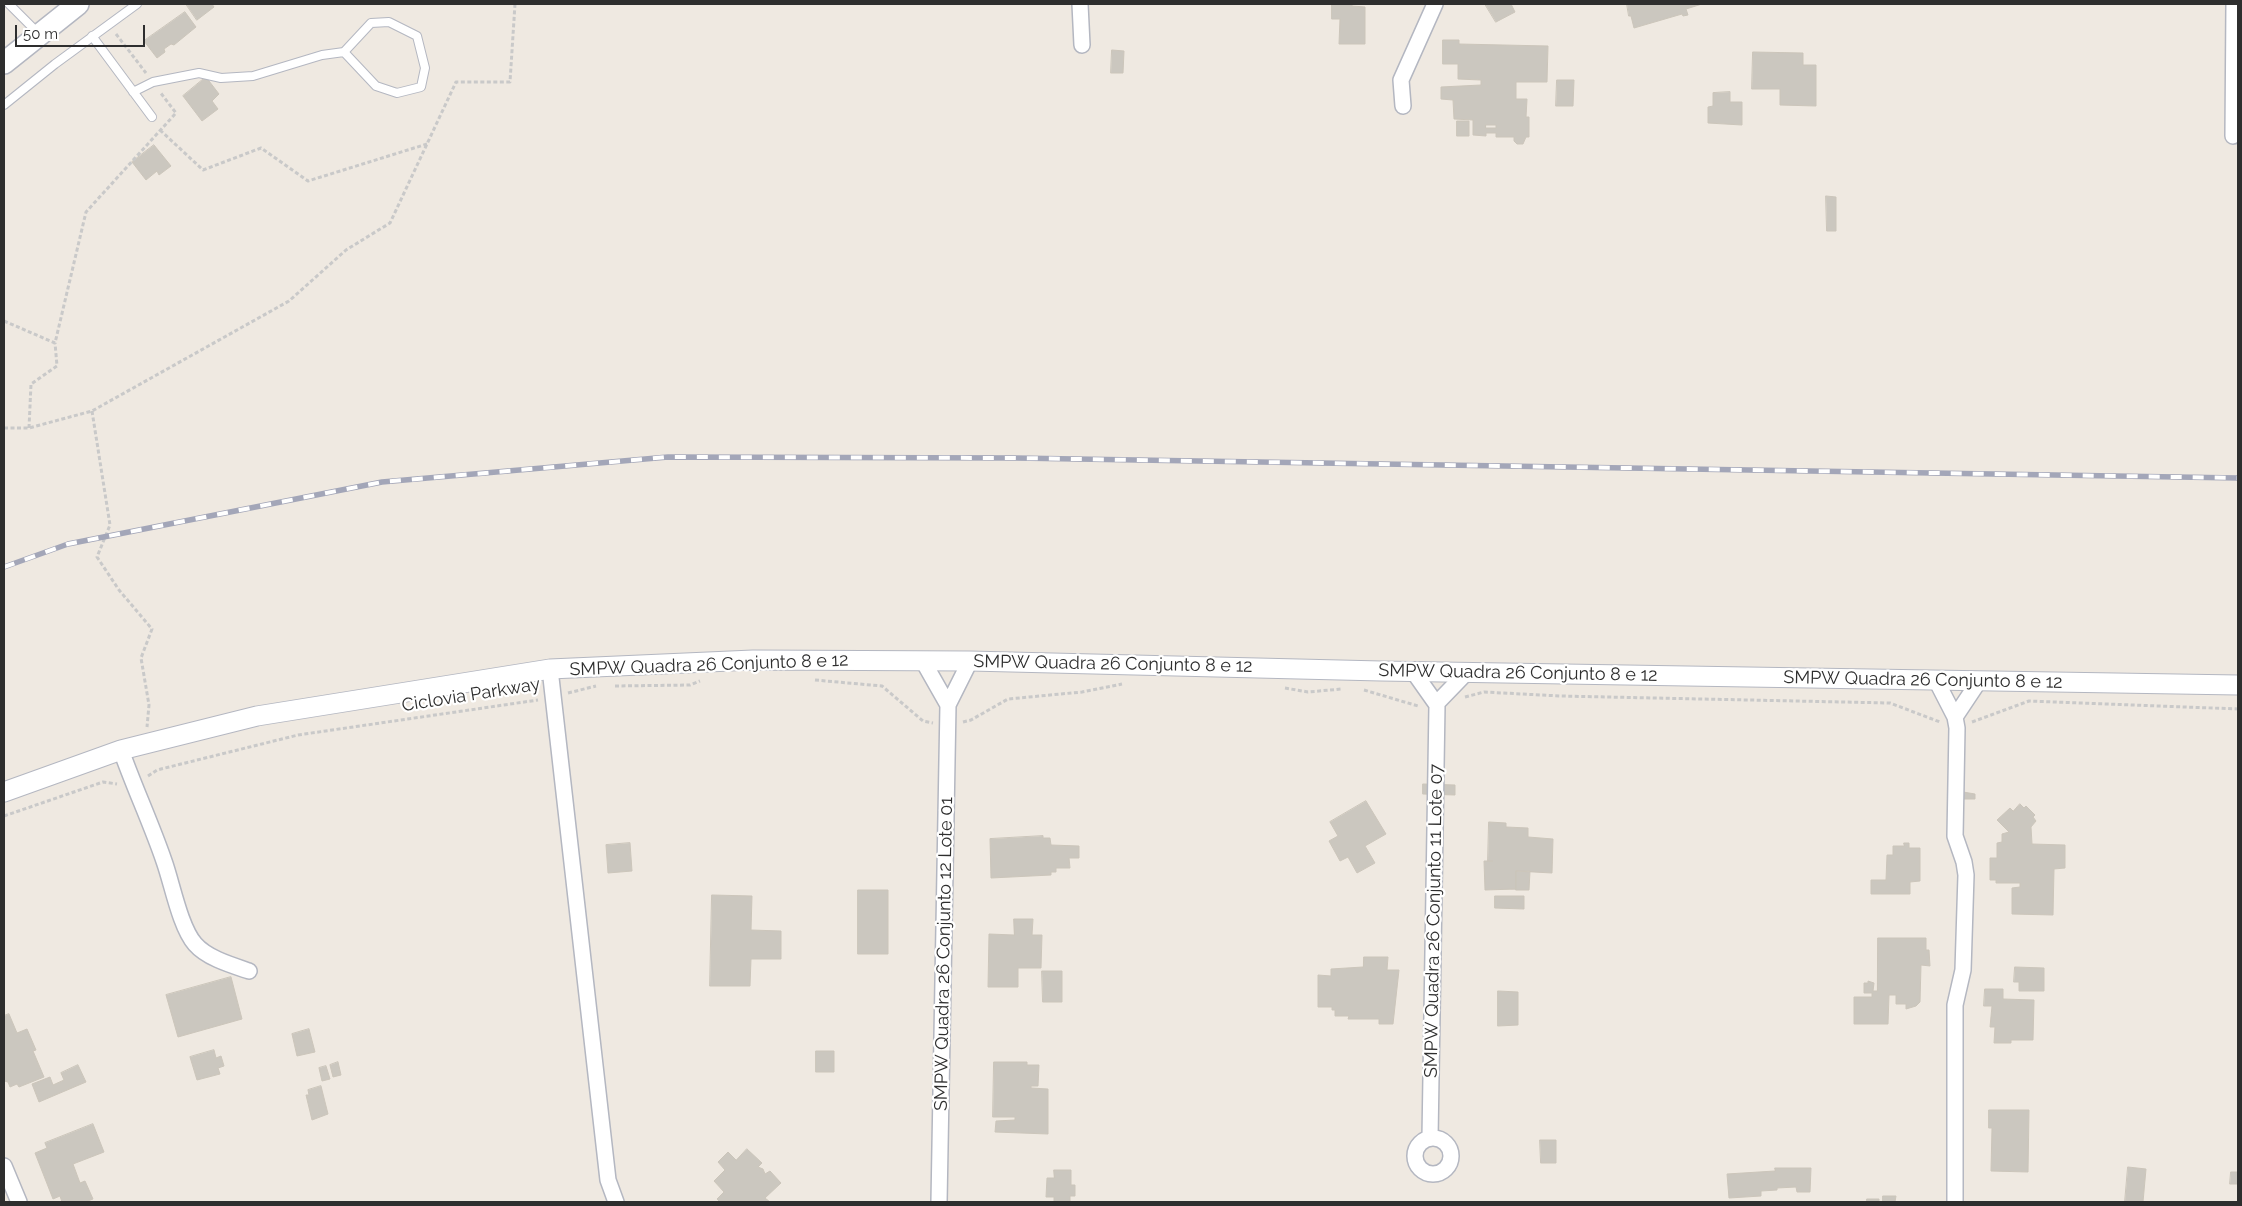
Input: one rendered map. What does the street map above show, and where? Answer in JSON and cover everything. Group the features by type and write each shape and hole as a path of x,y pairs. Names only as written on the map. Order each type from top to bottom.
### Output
{"main road":[{"path":"4,63 78,4"}],"street":[{"path":"1080,4 1082,45"},
{"path":"1403,106 1401,80 1435,4"},
{"path":"2233,136 2234,4"},
{"name":"SMPW Quadra 26 Conjunto 8 e 12","path":"4,792 121,750 256,716 550,669 753,660 970,661 1413,671 2238,685"},
{"name":"SMPW Quadra 26 Conjunto 12 Lote 01","path":"923,661 948,705"},
{"name":"SMPW Quadra 26 Conjunto 12 Lote 01","path":"940,1202 948,705 970,661"},
{"path":"550,669 608,1180 616,1202"},
{"path":"1413,671 1437,704 1467,672"},
{"path":"1936,680 1956,722 1955,836 1964,862 1966,875 1963,970 1955,1005 1955,1202"},
{"path":"1956,722 1979,681"},
{"name":"SMPW Quadra 26 Conjunto 11 Lote 07","path":"1430,1138 1437,704"},
{"path":"121,750 164,859 186,930 193,941 206,953 249,972"},
{"path":"4,1166 19,1202"}],"lane":[{"path":"9,4 39,34"},
{"path":"4,105 92,36 137,4"},
{"path":"133,92 153,82 199,73 221,78 253,76 322,55 344,52 371,23 389,22 417,36 425,68 421,87 397,93 376,86 344,52"},
{"path":"92,36 152,117"}],"path":[{"path":"4,428 29,428 92,411 290,301 346,250 390,223 456,82 510,82 515,4"},
{"path":"29,428 31,384 57,366 55,343 86,212 176,113 113,29"},
{"path":"160,130 203,170 261,148 308,181 428,143"},
{"path":"4,321 55,343"},
{"path":"92,411 110,525 97,557 120,590 152,629 142,658 149,705 146,743"},
{"name":"Ciclovia Parkway","path":"134,786 156,770 298,735 531,702 596,686 690,685 708,678"},
{"path":"814,680 882,686 923,721 948,726 971,720 1008,699 1082,692 1124,684"},
{"path":"1282,687 1308,692 1350,688"},
{"path":"1358,688 1413,706 1437,704 1484,692 1580,696 1890,702 1956,722 2029,701 2238,709"},
{"path":"4,816 103,782 134,786"}],"building":[{"path":"186,4 212,4 214,7 197,20"},
{"path":"1332,4 1352,4 1352,6 1365,7 1365,44 1339,44 1340,19 1332,19"},
{"path":"1485,4 1511,4 1515,12 1496,22"},
{"path":"1627,4 1702,4 1686,9 1688,15 1683,16 1682,14 1634,28"},
{"path":"185,12 196,27 174,45 171,44 164,49 165,52 157,58 144,41"},
{"path":"1443,40 1459,40 1459,44 1548,46 1547,82 1516,82 1516,99 1527,99 1526,117 1529,117 1529,137 1526,137 1523,144 1517,144 1514,141 1514,137 1496,137 1496,133 1486,133 1486,136 1473,135 1473,120 1454,119 1453,100 1441,99 1441,87 1481,85 1481,80 1458,79 1458,64 1443,64","holes":["1486,125 1496,125 1496,128 1486,128"]},
{"path":"1112,50 1124,51 1123,73 1111,73"},
{"path":"1753,52 1803,53 1803,65 1816,65 1816,106 1780,105 1780,89 1752,89"},
{"path":"206,77 219,94 212,101 218,109 202,121 183,96"},
{"path":"1557,80 1574,80 1573,106 1556,106"},
{"path":"1730,92 1730,102 1742,102 1742,125 1708,123 1708,107 1713,106 1713,93"},
{"path":"1457,121 1469,121 1469,136 1457,136"},
{"path":"154,145 171,166 159,175 157,171 146,180 132,162"},
{"path":"1826,196 1836,197 1836,231 1827,231"},
{"path":"1423,784 1455,785 1455,795 1423,794"},
{"path":"1963,792 1975,794 1975,799 1963,799"},
{"path":"1366,801 1386,834 1365,846 1375,863 1357,873 1348,857 1340,861 1329,841 1338,836 1330,822"},
{"path":"2020,804 2024,808 2026,806 2035,815 2033,817 2036,821 2031,827 2032,844 2065,845 2065,868 2054,869 2053,915 2012,914 2012,888 2020,887 2020,883 1996,883 1996,880 1990,880 1990,858 1997,858 1997,843 2002,842 2002,834 2009,832 1997,820 2010,808 2013,811"},
{"path":"1489,822 1506,823 1506,827 1528,828 1528,837 1553,839 1552,873 1516,871 1516,889 1485,890 1484,861 1488,861"},
{"path":"1043,836 1043,838 1050,838 1051,845 1079,846 1079,858 1069,858 1070,868 1056,868 1056,872 1051,872 1051,875 991,878 990,839"},
{"path":"630,843 632,871 608,873 606,845"},
{"path":"1904,843 1909,843 1909,848 1920,848 1920,881 1910,882 1910,894 1871,894 1871,880 1886,880 1887,855 1893,855 1893,846 1904,846"},
{"path":"1516,871 1530,871 1529,890 1516,890"},
{"path":"858,890 888,890 888,954 858,954"},
{"path":"712,895 752,896 751,930 781,931 781,959 751,959 750,986 710,986"},
{"path":"1495,896 1524,896 1524,909 1495,908"},
{"path":"1014,919 1033,919 1032,935 1042,935 1041,968 1018,968 1018,987 988,987 989,934 1014,935"},
{"path":"1878,938 1926,938 1926,950 1929,950 1930,966 1921,965 1920,1002 1916,1006 1906,1009 1906,1004 1896,1004 1896,995 1889,995 1888,1024 1854,1024 1854,997 1872,997 1872,993 1864,993 1864,983 1868,983 1868,981 1874,983 1873,991 1877,991"},
{"path":"1364,957 1388,957 1387,970 1399,970 1393,1024 1379,1024 1379,1019 1348,1019 1349,1016 1335,1016 1335,1010 1332,1010 1332,1007 1318,1007 1318,975 1331,976 1331,969 1363,967"},
{"path":"2015,967 2044,968 2044,991 2019,991 2019,982 2014,982"},
{"path":"1042,971 1062,971 1062,1002 1043,1002"},
{"path":"231,977 242,1019 178,1037 166,995"},
{"path":"1985,989 2003,989 2003,999 2034,1000 2033,1040 2011,1040 2011,1043 1994,1043 1995,1027 1990,1027 1992,1006 1984,1006"},
{"path":"1498,991 1518,992 1518,1025 1498,1026"},
{"path":"9,1014 17,1033 27,1029 36,1050 33,1051 44,1077 19,1087 17,1084 10,1087 8,1082 4,1081 4,1016"},
{"path":"309,1029 315,1052 297,1056 292,1034"},
{"path":"214,1050 216,1058 221,1056 224,1066 218,1068 220,1074 197,1080 190,1057"},
{"path":"816,1051 834,1051 834,1072 816,1072"},
{"path":"338,1062 341,1075 333,1077 330,1065"},
{"path":"994,1062 1027,1062 1027,1065 1039,1065 1038,1086 1031,1086 1031,1088 1048,1089 1048,1134 995,1132 996,1121 1015,1120 1015,1117 993,1117"},
{"path":"78,1065 86,1082 39,1102 32,1084 50,1077 53,1085 64,1080 61,1073"},
{"path":"326,1066 330,1079 322,1081 319,1068"},
{"path":"321,1086 328,1114 312,1120 306,1095 309,1095 308,1090"},
{"path":"1989,1110 2029,1110 2028,1172 1991,1171 1992,1128 1989,1128"},
{"path":"93,1124 104,1152 73,1164 80,1183 85,1181 93,1199 85,1202 62,1202 60,1196 53,1199 35,1153 47,1148 45,1143"},
{"path":"1540,1140 1556,1140 1556,1163 1541,1163"},
{"path":"747,1149 762,1163 758,1167 763,1169 765,1174 770,1171 781,1183 765,1198 770,1202 720,1202 717,1199 724,1192 714,1181 725,1170 718,1162 728,1152 736,1160"},
{"path":"2128,1167 2146,1169 2143,1202 2125,1202"},
{"path":"1775,1168 1811,1168 1810,1192 1797,1192 1796,1187 1777,1188 1777,1190 1761,1191 1761,1196 1729,1198 1727,1174 1775,1171"},
{"path":"1054,1170 1071,1170 1071,1185 1075,1185 1075,1196 1070,1196 1070,1202 1054,1202 1054,1197 1046,1197 1047,1178 1054,1178"},
{"path":"2231,1172 2238,1172 2238,1184 2230,1184"},
{"path":"1883,1196 1896,1196 1895,1202 1883,1202"},
{"path":"1867,1199 1879,1199 1879,1202 1867,1202"}],"railway":[{"path":"4,567 68,544 382,482 668,457 1015,458 2238,478"}]}
